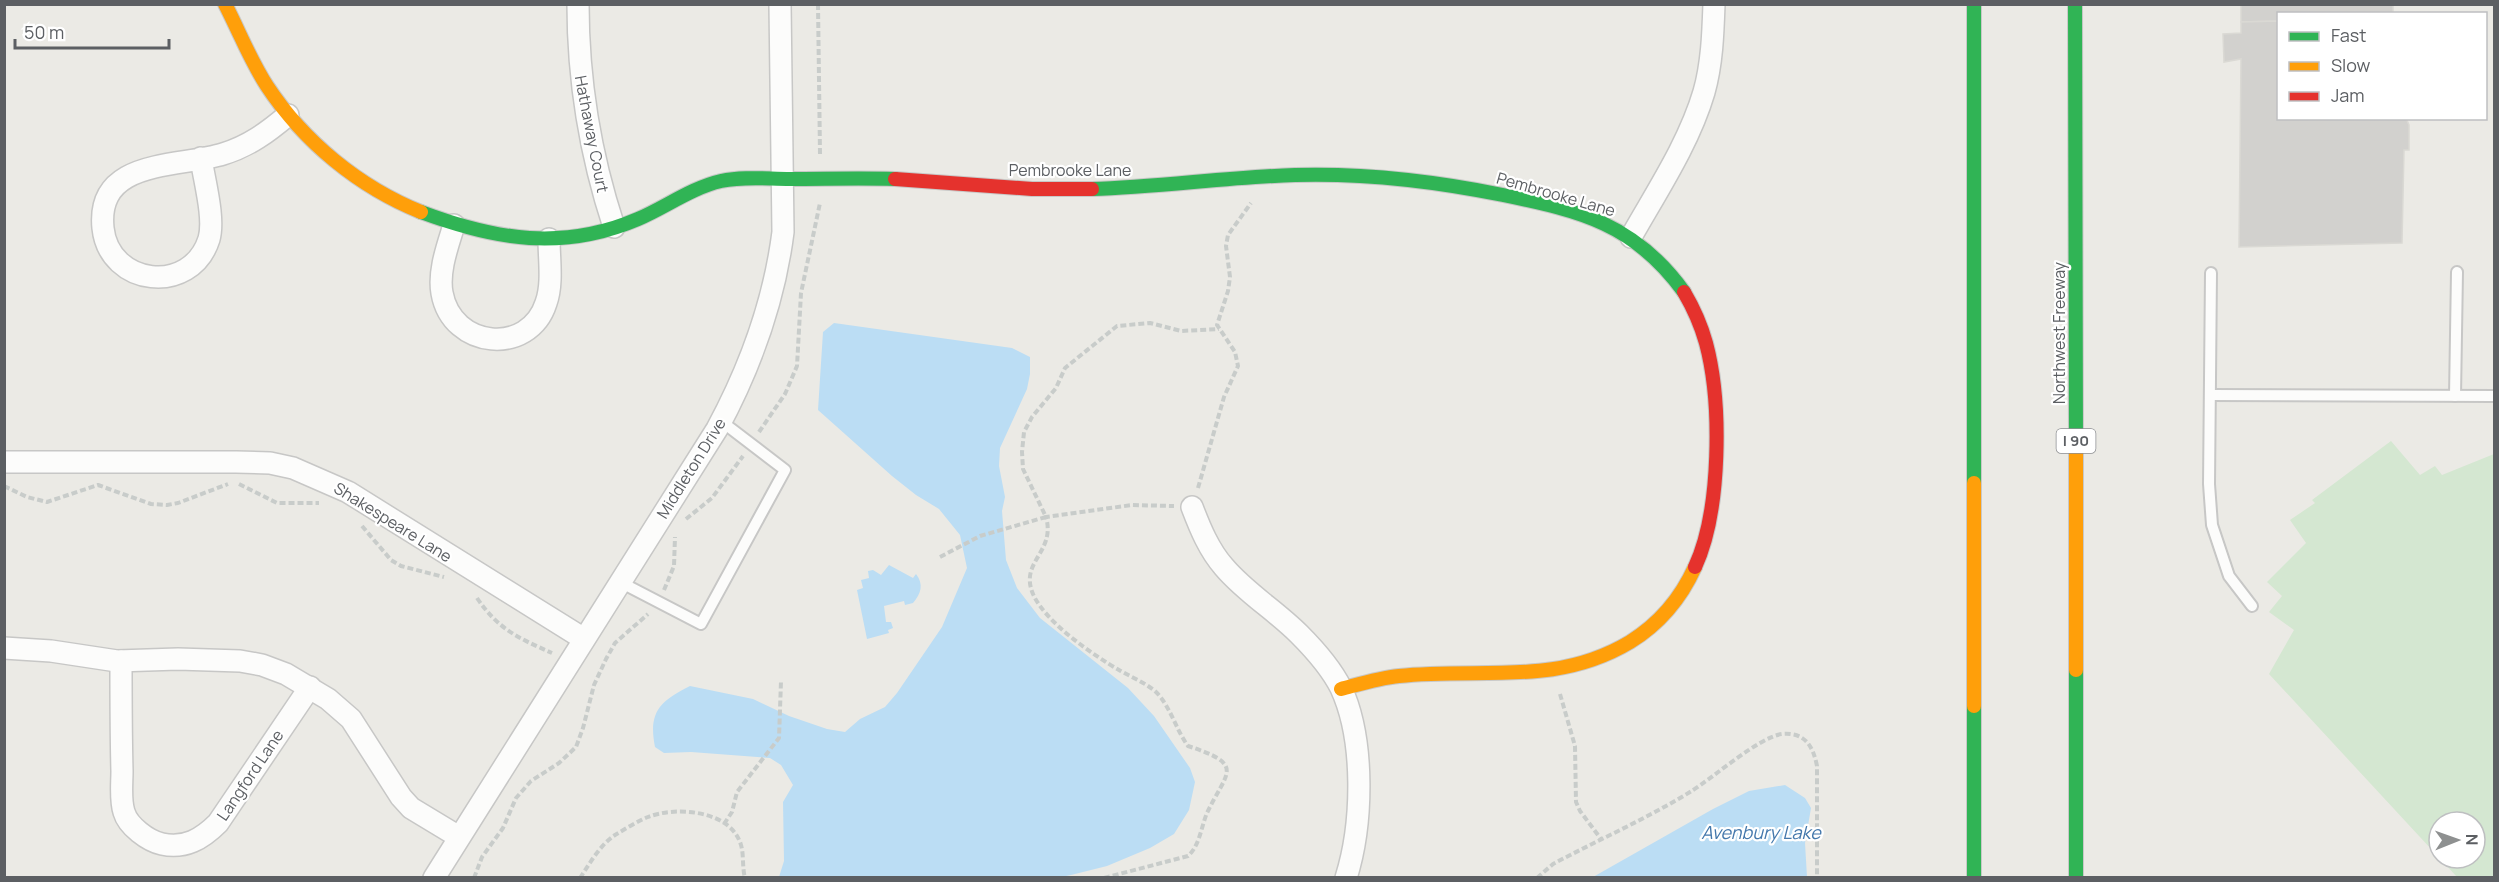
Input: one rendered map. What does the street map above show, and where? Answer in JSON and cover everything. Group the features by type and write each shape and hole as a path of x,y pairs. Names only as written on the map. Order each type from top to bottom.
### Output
{"main road":[{"path":"225,4 267,86 288,115 317,145 387,198 419,213 454,225 518,237 549,239"},
{"path":"1974,4 1974,878"},
{"name":"Northwest Freeway","path":"2076,4 2076,878"},
{"name":"Pembrooke Lane","path":"549,239 614,227 646,216 704,186 732,179 902,179 1022,189 1069,190 1293,175 1371,176 1476,189 1581,215 1614,227 1631,237 1673,275 1693,306 1708,342 1713,374 1715,422 1713,510 1706,543 1692,575 1664,616 1652,627 1598,661 1557,671 1517,675 1412,674 1384,678 1341,689"}],"street":[{"name":"Hathaway Court","path":"578,4 579,58 585,109 604,197 614,227"},
{"name":"Middleton Drive","path":"434,878 721,421 748,367 771,300 779,267 783,232 780,4"},
{"path":"1631,237 1675,158 1704,92 1709,72 1714,4"},
{"path":"201,158 210,229 204,250 194,263 166,278 137,274 125,267 113,257 107,248 102,214 115,188 127,176 141,170 201,158 220,155 254,142 288,115"},
{"path":"454,225 443,270 442,293 449,311 458,324 468,334 485,338 502,339 518,335 540,316 547,302 549,239"},
{"name":"Shakespeare Lane","path":"4,462 236,462 270,463 293,468 348,492 584,639"},
{"path":"1192,507 1202,531 1223,566 1310,645 1341,689 1354,734 1358,799 1355,840 1346,878"},
{"path":"4,648 51,651 98,660 240,661 262,665 286,674 310,687 351,719 401,797 411,808 459,837"},
{"name":"Langford Lane","path":"121,661 124,813 131,824 143,834 158,843 175,846 196,841 218,823 310,687"}],"lane":[{"path":"2455,396 2457,272"},
{"path":"2211,273 2209,484 2212,525 2229,576 2252,606"},
{"path":"2210,395 2494,396"},
{"path":"620,582 701,624 785,470 721,421"}],"path":[{"path":"940,556 980,536 1046,517 1132,504 1192,507 1224,397 1238,366 1235,352 1217,325 1230,277 1226,246 1228,235 1241,214 1257,198 1264,176"},
{"path":"1104,878 1188,856 1194,850 1208,812 1223,787 1227,772 1222,760 1215,755 1188,746 1157,693 1102,660 1055,623 1033,594 1030,571 1047,543 1049,532 1046,517 1023,469 1024,432 1032,417 1056,388 1065,368 1117,326 1150,323 1181,331 1219,329"},
{"path":"4,486 27,497 52,502 79,490 98,485 151,504 167,505 218,487 238,484 277,503 324,504"},
{"path":"355,520 391,560 401,566 452,580"},
{"path":"471,591 500,626 518,638 570,661 597,677"},
{"path":"1557,671 1560,695 1575,746 1576,802 1601,839"},
{"path":"724,824 732,812 737,792 779,738 782,722 781,681"},
{"path":"1537,878 1552,864 1689,792 1762,740 1783,734 1799,735 1809,741 1814,751 1817,766 1816,878"},
{"path":"580,878 607,841 647,817 678,812 704,815 724,824 741,845 745,878"}],"green space":[{"path":"2391,441 2420,475 2435,466 2442,475 2494,454 2494,877 2457,877 2450,870 2487,870 2487,810 2427,810 2427,845 2269,674 2294,630 2269,612 2282,596 2267,582 2306,543 2290,520 2315,503 2312,500"}],"water":[{"path":"834,323 1012,348 1030,357 1027,389 1000,448 999,466 1005,497 1002,511 1006,560 1017,588 1040,618 1128,688 1154,716 1190,768 1195,782 1189,810 1174,834 1150,848 1107,866 1056,878 779,877 784,861 783,802 793,785 781,765 770,758 691,752 664,753 655,747 653,725 659,709 671,697 690,686 753,699 789,716 827,729 845,732 860,719 885,707 897,693 942,627 967,568 960,535 939,509 892,476 818,410 823,332"},
{"path":"889,565 913,578 916,574 921,585 920,593 913,603 905,605 904,601 884,606 886,622 891,622 893,628 888,630 889,633 867,639 857,590 863,588 861,580 869,578 868,571 873,570 881,575"},
{"name":"Avenbury Lake","path":"1785,785 1805,798 1811,808 1805,843 1807,877 1593,877 1749,791"}],"building":[{"path":"2241,4 2393,4 2393,12 2277,12 2277,21 2241,22"},
{"path":"2277,21 2277,120 2407,120 2409,150 2404,150 2402,243 2239,247 2241,59 2224,62 2223,34 2241,33 2241,22"}],"traffic: fast":[{"path":"1974,4 1974,483"},
{"path":"2075,4 2076,451"},
{"path":"1092,189 1270,176 1347,175 1399,179 1477,190 1557,207 1604,224 1646,250 1684,292"},
{"path":"421,212 449,222 503,235 556,238 610,229 638,219 699,188 730,179 895,179"},
{"path":"2076,670 2076,878"},
{"path":"1974,706 1974,878"}],"traffic: slow":[{"path":"225,4 261,76 298,126 335,161 355,176 376,190 421,212"},
{"path":"2076,451 2076,670"},
{"path":"1974,483 1974,706"},
{"path":"1341,689 1399,676 1546,670 1574,665 1602,656 1641,635 1660,619 1676,600 1695,567"}],"traffic: jam":[{"path":"895,179 1032,189 1092,189"},
{"path":"1684,292 1697,317 1706,343 1715,395 1714,487 1704,544 1695,567"}]}
